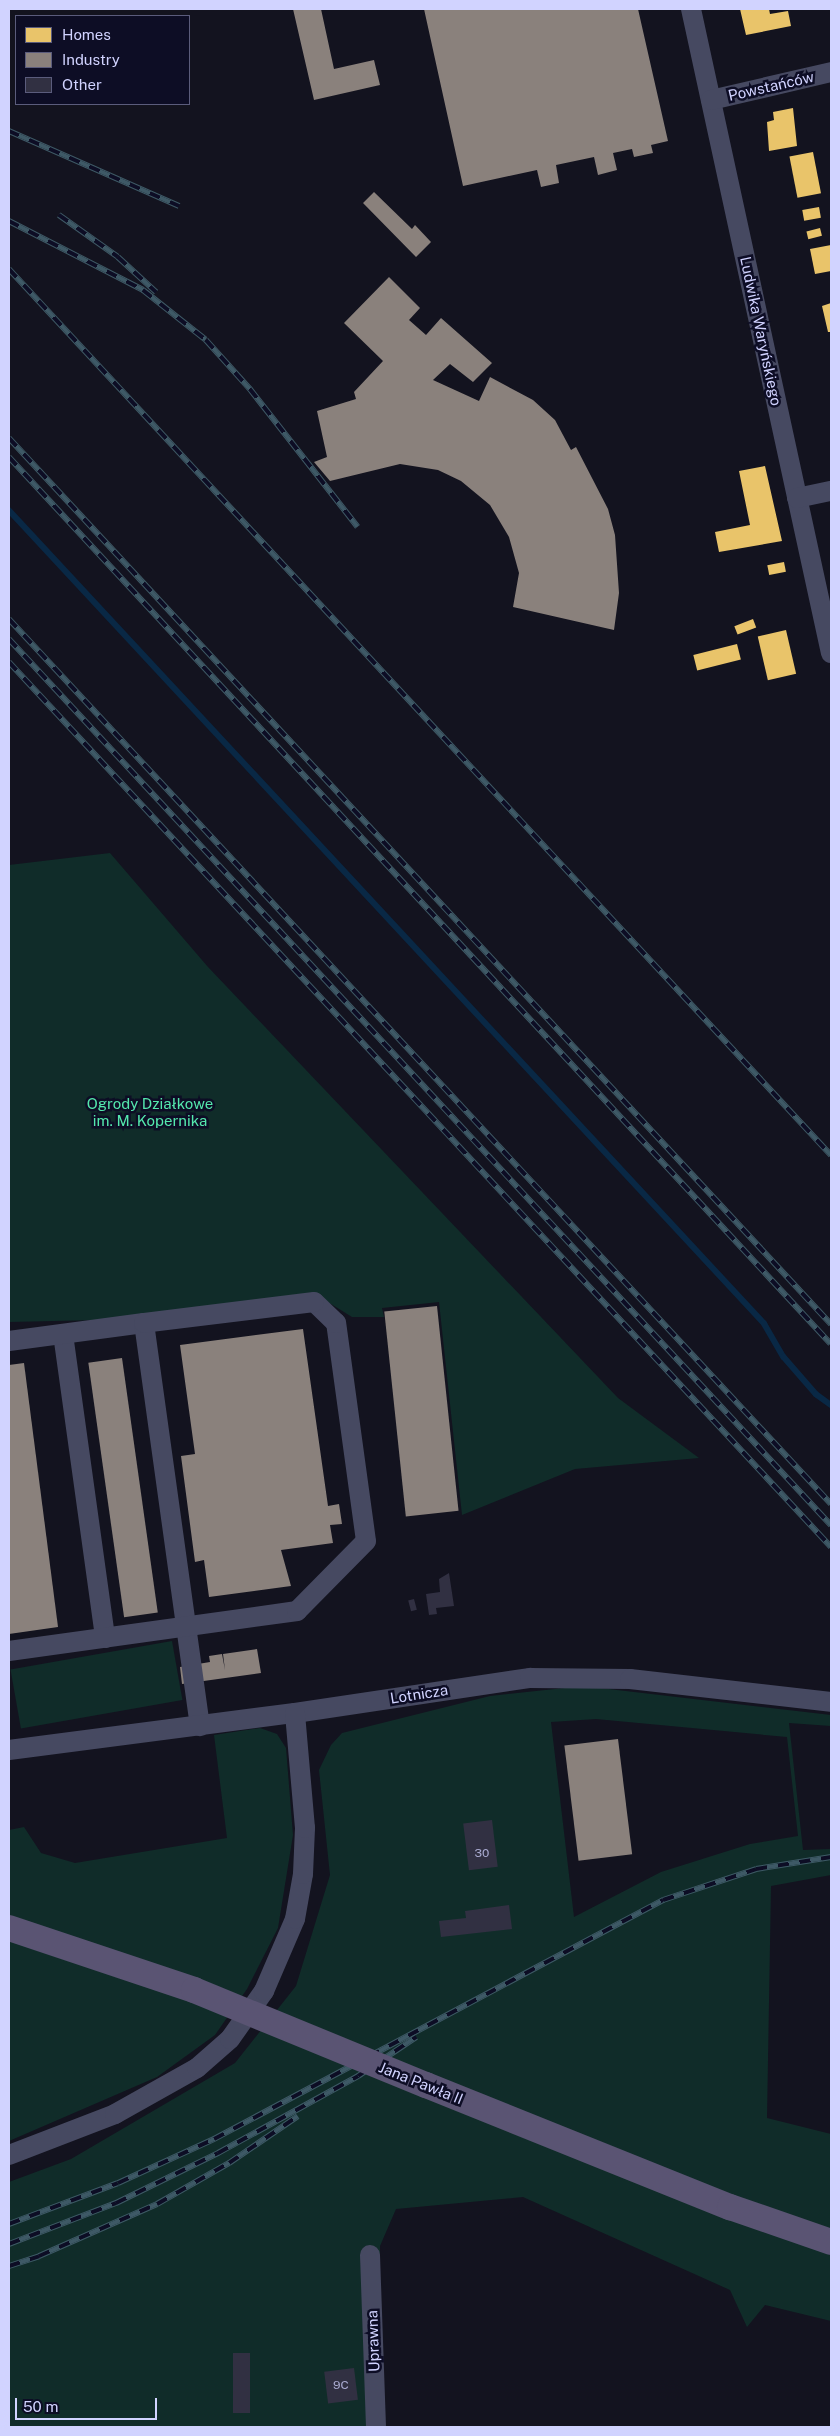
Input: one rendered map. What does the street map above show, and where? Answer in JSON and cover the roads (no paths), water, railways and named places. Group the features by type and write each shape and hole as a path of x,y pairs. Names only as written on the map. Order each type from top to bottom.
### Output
{"main road":[{"name":"Jana Pawła II","path":"9,1928 194,1990 730,2207 831,2242"}],"street":[{"name":"Ludwika Waryńskiego","path":"691,9 831,653"},
{"name":"Powstańców","path":"711,100 831,72"},
{"path":"797,498 831,492"},
{"path":"9,1341 314,1302 336,1323 366,1541 297,1611 9,1651"},
{"path":"144,1323 200,1726"},
{"path":"63,1334 105,1638"},
{"name":"Lotnicza","path":"9,1750 295,1713 530,1678 630,1679 831,1702"},
{"path":"9,2155 115,2114 197,2068 230,2039 264,1991 295,1918 303,1874 305,1828 295,1713"},
{"name":"Uprawna","path":"370,2255 376,2427"}],"waterway":[{"path":"9,510 764,1323 784,1357 816,1394 831,1405"}],"railway":[{"path":"9,131 179,206"},
{"path":"59,215 118,257 156,292"},
{"path":"9,221 143,290 206,340 250,389 358,527"},
{"path":"9,269 831,1155"},
{"path":"9,438 831,1324"},
{"path":"9,457 831,1344"},
{"path":"9,619 831,1504"},
{"path":"9,639 831,1525"},
{"path":"9,662 831,1547"},
{"path":"9,2224 118,2183 214,2139 663,1900 756,1869 831,1857"},
{"path":"9,2244 116,2203 218,2153 358,2076 416,2037"},
{"path":"9,2266 39,2256 157,2204 229,2163 298,2116"}],"park label":[{"name":"Ogrody Działkowe im. M. Kopernika","path":"150,1112"}]}
